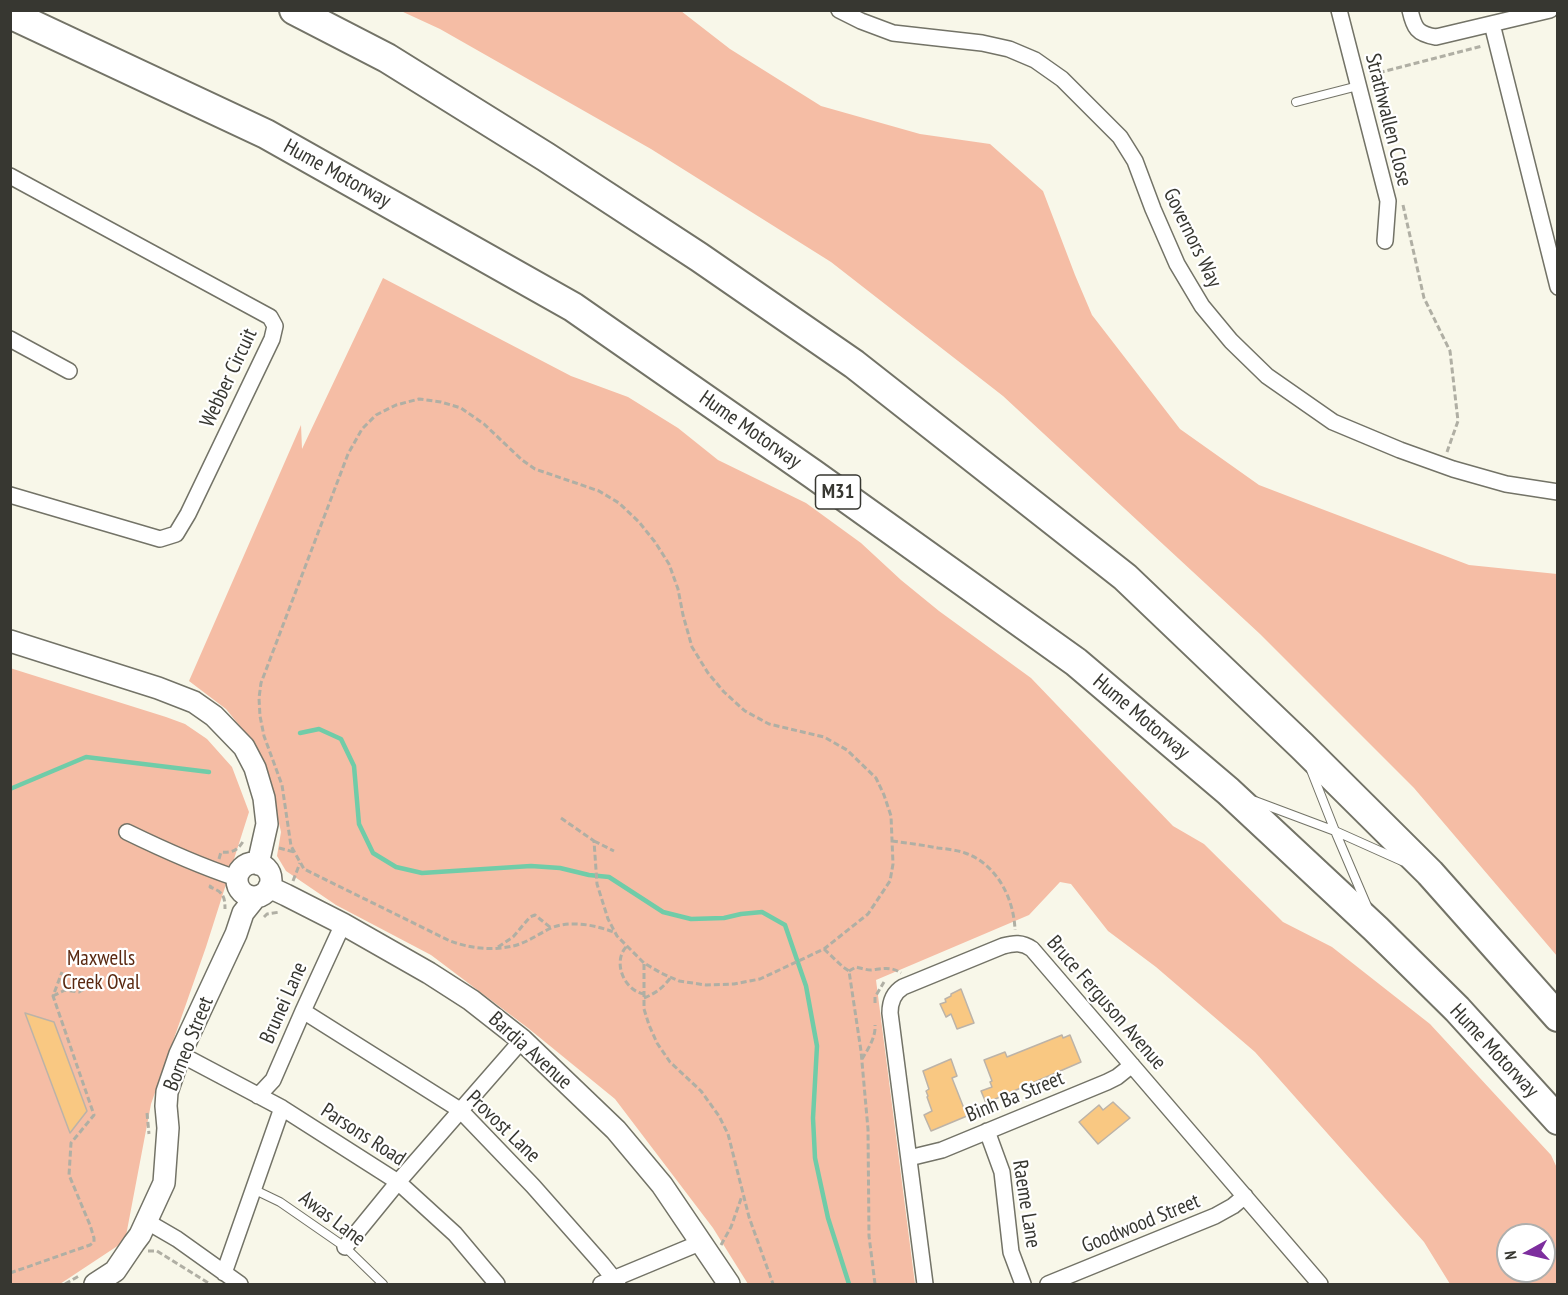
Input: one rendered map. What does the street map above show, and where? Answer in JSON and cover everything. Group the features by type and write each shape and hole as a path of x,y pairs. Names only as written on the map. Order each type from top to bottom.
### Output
{"highway":[{"path":"294,10 387,58 546,157 699,257 854,364 1125,577 1302,746 1430,873 1557,1017"},
{"name":"Hume Motorway","path":"10,14 266,134 573,307 813,474 1076,662 1228,791 1376,929 1457,1009 1557,1120"}],"street":[{"name":"Governors Way","path":"839,10 893,33 982,43 1009,49 1035,60 1062,79 1120,137 1135,161 1153,210 1177,264 1202,306 1231,341 1267,376 1334,422 1400,450 1506,484 1557,492"},
{"name":"Strathwallen Close","path":"1339,10 1388,201 1385,241"},
{"path":"1410,10 1417,30 1432,37 1550,10"},
{"path":"1492,24 1557,287"},
{"name":"Webber Circuit","path":"10,176 270,317 275,326 272,339 188,514 176,534 160,539 10,495"},
{"path":"10,339 69,371"},
{"path":"10,641 158,688 194,702 214,716 244,747 255,768 264,798 267,824 258,864"},
{"path":"127,832 200,866 236,878"},
{"path":"247,864 258,864 264,866 268,871 271,882 262,892 246,896 238,889 236,878 242,867 247,864"},
{"name":"Bardia Avenue","path":"262,892 286,894 343,924 471,1000 522,1040 616,1130 711,1244 729,1284"},
{"name":"Borneo Street","path":"95,1284 115,1271 140,1234 164,1183 168,1128 167,1092 180,1054 236,934 243,913 262,892"},
{"name":"Brunei Lane","path":"258,1096 273,1080 343,924"},
{"name":"Bruce Ferguson Avenue","path":"925,1284 890,1013 892,999 903,987 1011,944 1022,944 1032,949 1320,1284"},
{"name":"Provost Lane","path":"303,1011 460,1110 533,1186 611,1283"},
{"path":"345,1247 398,1182 522,1040"},
{"name":"Parsons Road","path":"180,1054 282,1108 398,1182 455,1234 497,1284"},
{"name":"Binh Ba Street","path":"909,1158 942,1150 1107,1082 1132,1065"},
{"path":"223,1276 282,1108"},
{"name":"Raeme Lane","path":"987,1131 1002,1172 1011,1252 1023,1284"},
{"name":"Goodwood Street","path":"1048,1284 1215,1216 1245,1196"},
{"path":"146,1221 177,1239 223,1276 240,1284"},
{"path":"611,1283 711,1244"}],"lane":[{"path":"1296,102 1357,82"},
{"path":"1302,746 1376,929"},
{"path":"1228,791 1335,831 1430,873"},
{"name":"Awas Lane","path":"255,1190 280,1203 345,1247 383,1284"}],"path":[{"path":"1357,82 1379,72 1497,43"},
{"path":"1379,72 1381,112"},
{"path":"1402,197 1424,298 1450,351 1458,421 1442,465"},
{"path":"594,841 597,884 608,919 617,936 644,963 661,973 679,981 706,985 760,979 824,949 868,914 890,881 893,864 891,816 876,778 847,750 824,737 769,724 745,711 724,692 708,673 692,647 678,589 669,564 639,522 619,503 598,491 535,469 522,460 484,424 461,408 418,399 396,405 376,415 362,429 348,454 261,683 260,716 264,736 282,785 291,846 304,869 466,947 513,946 527,942 551,928 566,925 587,924 614,932"},
{"path":"561,818 594,841 614,851"},
{"path":"221,852 230,853 239,849 246,838"},
{"path":"892,841 966,853 983,862 1004,886 1016,930"},
{"path":"262,920 267,915 278,912 286,916"},
{"path":"496,948 513,937 530,917 535,915 551,928"},
{"path":"627,947 622,952 620,963 627,985 632,990 644,996 657,992 671,977"},
{"path":"824,949 849,971 861,1051 868,1129 868,1236 875,1284"},
{"path":"644,963 644,1009 657,1043 670,1062 701,1091 719,1116 728,1134 748,1217 773,1284"},
{"path":"849,971 856,967 868,970 885,968 896,969 901,973"},
{"path":"10,1273 94,1242 90,1225 69,1175 72,1143 94,1115 53,996 62,972"},
{"path":"53,996 65,990 79,992 103,978"},
{"path":"711,1244 724,1242 743,1194"},
{"path":"150,1252 157,1251 210,1284"},
{"path":"874,1279 880,1284"}],"green space":[{"path":"401,11 681,11 730,49 821,106 920,134 990,144 1043,191 1092,315 1180,429 1259,485 1469,565 1557,574 1557,956 1414,788 1260,634 1003,396 831,262 651,149 440,29"},
{"path":"383,278 571,376 628,397 678,428 718,460 806,503 861,543 939,611 1031,678 1173,826 1204,844 1283,922 1332,947 1430,1024 1551,1155 1557,1168 1557,1284 1450,1284 1424,1242 1255,1052 1156,967 1108,931 1071,884 1060,882 1029,915 876,980 915,1284 748,1284 713,1228 615,1099 528,1028 431,955 336,905 286,871 277,856 281,832 269,779 252,741 226,709 189,681 301,425 302,449"},
{"name":"Maxwells Creek Oval","path":"10,668 185,724 207,739 232,767 249,812 206,947 151,1104 125,1241 60,1284 11,1284"}],"building":[{"path":"961,989 974,1023 957,1029 951,1014 946,1017 940,1004 946,1002 945,999"},
{"path":"25,1013 54,1022 87,1111 70,1133"},
{"path":"1062,1035 1063,1038 1070,1035 1081,1062 986,1103 981,1091 992,1087 990,1082 992,1081 984,1060 1005,1052 1007,1057"},
{"path":"951,1059 957,1076 952,1078 967,1116 931,1131 924,1115 932,1111 926,1091 929,1089 923,1071"},
{"path":"1113,1102 1130,1118 1098,1144 1079,1122 1099,1105 1103,1110"}],"waterway":[{"path":"300,733 319,729 341,739 354,766 359,824 373,853 396,867 422,873 531,866 560,868 609,877 663,912 691,919 724,918 762,912 785,925 806,986 817,1046 813,1118 815,1158 828,1218 849,1284"},
{"path":"10,789 86,757 209,772"}]}
